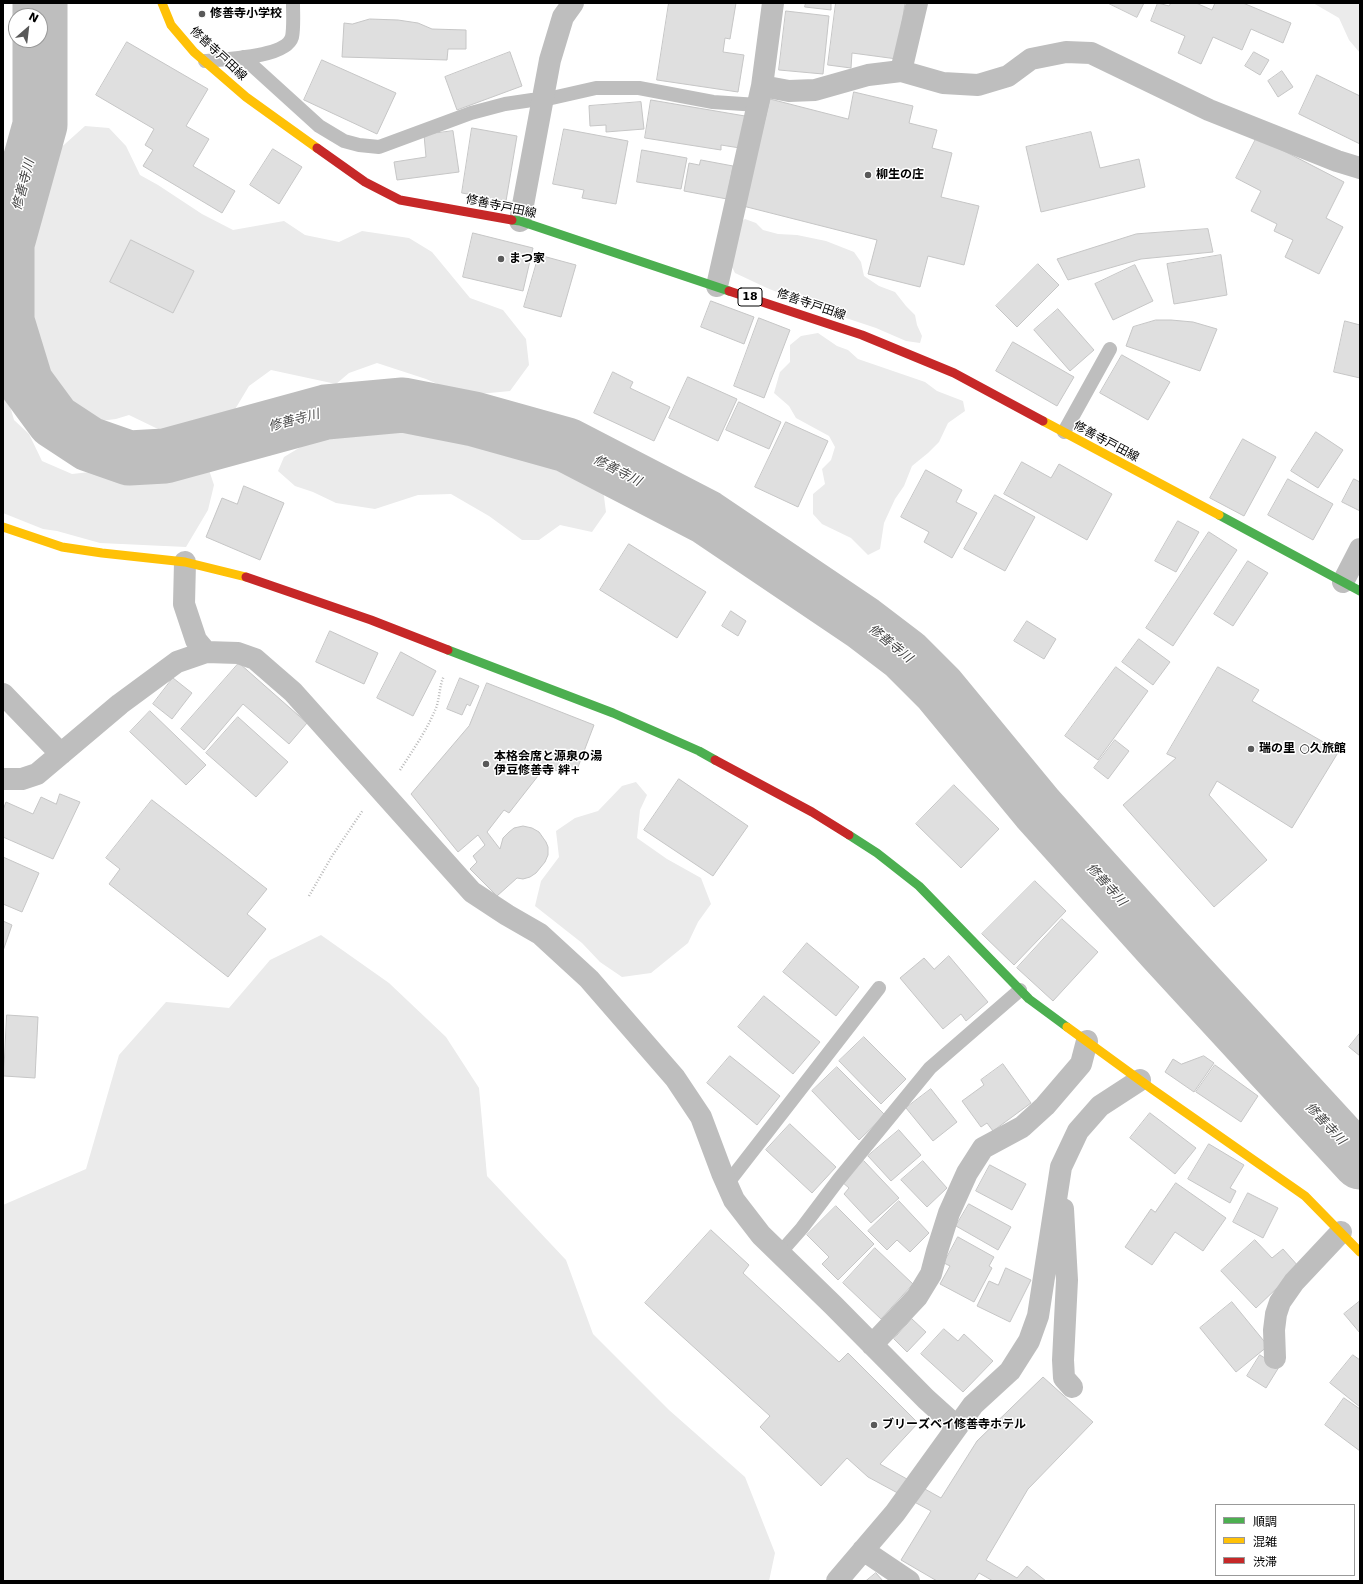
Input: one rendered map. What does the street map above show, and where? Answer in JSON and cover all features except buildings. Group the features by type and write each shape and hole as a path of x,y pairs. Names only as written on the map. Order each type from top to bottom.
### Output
{"street":[{"name":"修善寺戸田線","path":"162,3 171,25 194,52 246,97 365,182 400,200 520,221 862,335 954,373 1352,587"},
{"path":"520,221 550,60 563,17 573,3"},
{"path":"717,286 760,95 773,3"},
{"path":"901,71 917,3"},
{"path":"760,95 789,91 815,90 868,75 901,71 943,83 978,85 1008,76 1032,59 1066,52 1091,53 1209,110 1337,161 1360,168"},
{"path":"3,527 62,547 186,562 248,577 371,620 613,713 699,751 812,812 877,853 919,886 1029,999 1140,1080 1305,1196 1360,1252"},
{"path":"1352,587 1360,549"},
{"path":"186,562 184,604 196,640 206,652"},
{"path":"3,779 22,779 37,774 120,704 177,662 206,652 238,653 256,659 293,692 472,892 540,934 589,979 675,1078 701,1117 734,1200 761,1235 926,1399 957,1427"},
{"path":"3,694 61,754"},
{"path":"872,1345 917,1297 931,1274 950,1213 967,1173 983,1148 1022,1126 1045,1106 1081,1064 1087,1041"},
{"path":"837,1581 895,1513 973,1405 1010,1372 1029,1341 1038,1316 1061,1167 1078,1131 1100,1106 1140,1080"},
{"path":"1060,1178 1068,1280 1063,1360 1064,1378 1072,1387"},
{"path":"1275,1358 1274,1330 1276,1314 1280,1302 1298,1277 1340,1232"},
{"path":"863,1550 909,1581"}],"lane":[{"path":"205,61 267,54 285,46 292,38 293,3"},
{"path":"243,57 319,126 344,141 359,145 379,147 471,113 505,104 543,100 596,88 639,88 713,102 760,95"},
{"path":"1064,432 1110,349"},
{"path":"727,1184 879,988"},
{"path":"780,1253 802,1228 839,1179 930,1068 1020,990"}],"shaded area":[{"path":"1313,3 1360,3 1360,53 1349,40 1339,18"},
{"path":"85,126 109,128 126,146 140,175 202,214 233,230 284,221 305,235 339,242 362,231 409,238 432,252 470,298 503,310 526,339 529,365 510,391 479,394 454,391 426,379 377,363 349,373 336,384 271,370 249,386 231,416 217,427 195,433 158,429 129,415 116,419 92,422 51,386 39,368 21,293 26,270 33,214 56,152"},
{"path":"745,219 756,223 763,230 778,234 797,235 826,241 854,252 861,262 864,276 879,286 895,292 915,315 917,325 922,336 920,343 906,341 876,328 816,308 735,273 729,261 739,223"},
{"path":"818,333 837,346 848,350 858,359 925,382 937,391 963,401 965,411 948,423 939,442 912,466 904,486 895,499 884,523 880,549 868,555 851,538 822,524 813,514 813,494 825,484 822,469 831,460 835,447 829,436 796,418 789,406 774,393 780,372 790,362 790,345 801,336"},
{"path":"3,364 10,377 8,399 14,420 29,434 42,461 72,474 108,470 155,479 182,471 209,470 214,485 208,510 186,547 100,543 57,531 43,529 3,513"},
{"path":"376,425 412,434 475,438 526,453 535,463 561,463 603,489 606,512 592,532 560,525 539,540 522,540 489,516 451,494 418,495 375,509 336,503 313,492 295,486 278,471 284,457 314,439 348,436"},
{"path":"636,782 647,795 640,810 637,838 667,859 701,878 711,904 698,922 688,943 651,973 622,977 600,962 582,943 535,906 541,881 559,857 556,831 575,818 598,811 622,786"},
{"path":"321,935 389,983 446,1037 479,1088 487,1176 566,1260 593,1334 669,1410 745,1477 775,1553 769,1581 3,1581 3,1205 86,1169 119,1055 166,1002 229,1008 270,960"}],"waterway":[{"name":"修善寺川","path":"40,3 40,125 7,244 7,321 26,383 54,421 89,444 129,458 165,456 326,412 403,405 474,419 567,445 706,517 863,623 905,655 939,689 1038,809 1164,949 1360,1162"}],"traffic: fast":[{"path":"512,220 520,221 729,291"},
{"path":"1219,515 1360,591"},
{"path":"448,650 613,713 699,751 715,760"},
{"path":"849,835 877,853 919,886 1029,999 1067,1027"}],"traffic: slow":[{"path":"162,3 171,25 194,52 246,97 317,148"},
{"path":"1043,421 1219,515"},
{"path":"3,527 62,547 185,562 246,577"},
{"path":"1067,1027 1152,1089 1305,1196 1360,1252"}],"traffic: jam":[{"path":"317,148 365,182 400,200 512,220"},
{"path":"729,291 862,335 954,373 1043,421"},
{"path":"246,577 371,620 448,650"},
{"path":"715,760 812,812 849,835"}],"place":[{"name":"修善寺小学校","path":"202,14"},
{"name":"柳生の庄","path":"868,175"},
{"name":"まつ家","path":"501,259"},
{"name":"瑞の里 ○久旅館","path":"1251,749"},
{"name":"本格会席と源泉の湯 伊豆修善寺 絆+","path":"486,764"},
{"name":"ブリーズベイ修善寺ホテル","path":"874,1425"}]}
